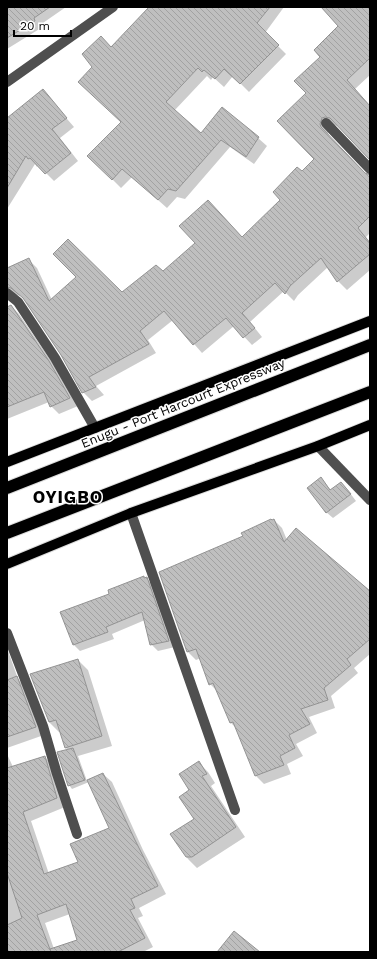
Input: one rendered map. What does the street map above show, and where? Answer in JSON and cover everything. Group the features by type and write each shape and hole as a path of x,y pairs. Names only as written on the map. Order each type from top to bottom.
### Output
{"highway":[{"name":"Enugu - Port Harcourt Expressway","path":"7,488 370,345"},
{"path":"7,533 370,392"}],"main road":[{"name":"Enugu - Port Harcourt Expressway","path":"7,462 370,321"},
{"path":"7,564 131,513 318,446 370,425"}],"street":[{"path":"7,82 113,7"},
{"path":"326,123 370,169"},
{"path":"7,293 18,302 55,358 95,428"},
{"path":"318,446 370,500"},
{"path":"131,513 235,810"},
{"path":"7,633 43,726 77,834"}],"building":[{"path":"7,7 50,7 34,18 35,21 7,38"},
{"path":"149,7 270,7 257,23 279,45 240,84 224,69 215,79 204,70 202,72 198,68 166,102 201,133 222,107 259,137 246,157 221,140 176,191 168,189 158,200 122,169 112,180 87,156 121,122 78,82 92,67 82,54 101,36 111,47"},
{"path":"321,7 370,7 370,58 347,80 370,106 370,160 330,118 322,118 320,124 321,127 365,173 370,175 370,216 358,228 370,243 370,254 337,282 321,258 290,286 285,294 275,283 242,313 255,328 243,338 226,318 193,345 164,311 140,331 149,344 89,377 96,387 82,393 61,355 23,298 11,288 7,287 7,268 29,258 49,301 76,277 53,254 68,239 122,292 156,265 163,271 195,243 179,226 208,200 242,237 280,200 273,192 297,167 302,171 314,159 277,121 306,93 294,81 320,57 314,50 338,26"},
{"path":"43,89 67,118 52,129 71,153 45,174 30,158 28,159 26,156 7,188 7,118"},
{"path":"11,305 49,361 70,398 50,407 44,392 7,407 7,307"},
{"path":"321,477 330,490 341,482 351,494 326,513 307,488"},
{"path":"274,519 284,542 296,528 370,591 370,639 347,659 351,665 324,688 328,700 301,709 310,724 289,735 295,748 280,756 284,765 255,776 233,722 230,723 213,683 209,685 196,649 187,652 159,572 243,536 241,533"},
{"path":"144,576 144,578 147,577 169,641 150,645 142,612 106,627 108,632 73,645 60,612 109,594 108,590"},
{"path":"78,659 102,736 65,748 56,720 49,722 30,674"},
{"path":"17,676 36,727 7,737 7,680"},
{"path":"73,748 85,780 68,786 57,752"},
{"path":"45,756 57,798 23,812 44,874 78,862 70,844 109,828 87,780 103,773 158,886 131,899 135,908 130,910 145,938 118,952 51,952 7,952 7,925 22,918 7,873 7,768","holes":["66,904 77,940 50,949 51,952 37,915"]},
{"path":"199,761 207,774 202,776 236,827 192,857 186,857 170,834 194,819 179,797 189,790 179,774"},
{"path":"234,931 260,952 217,952"}],"district":[{"name":"OYIGBO","path":"68,497"}]}
